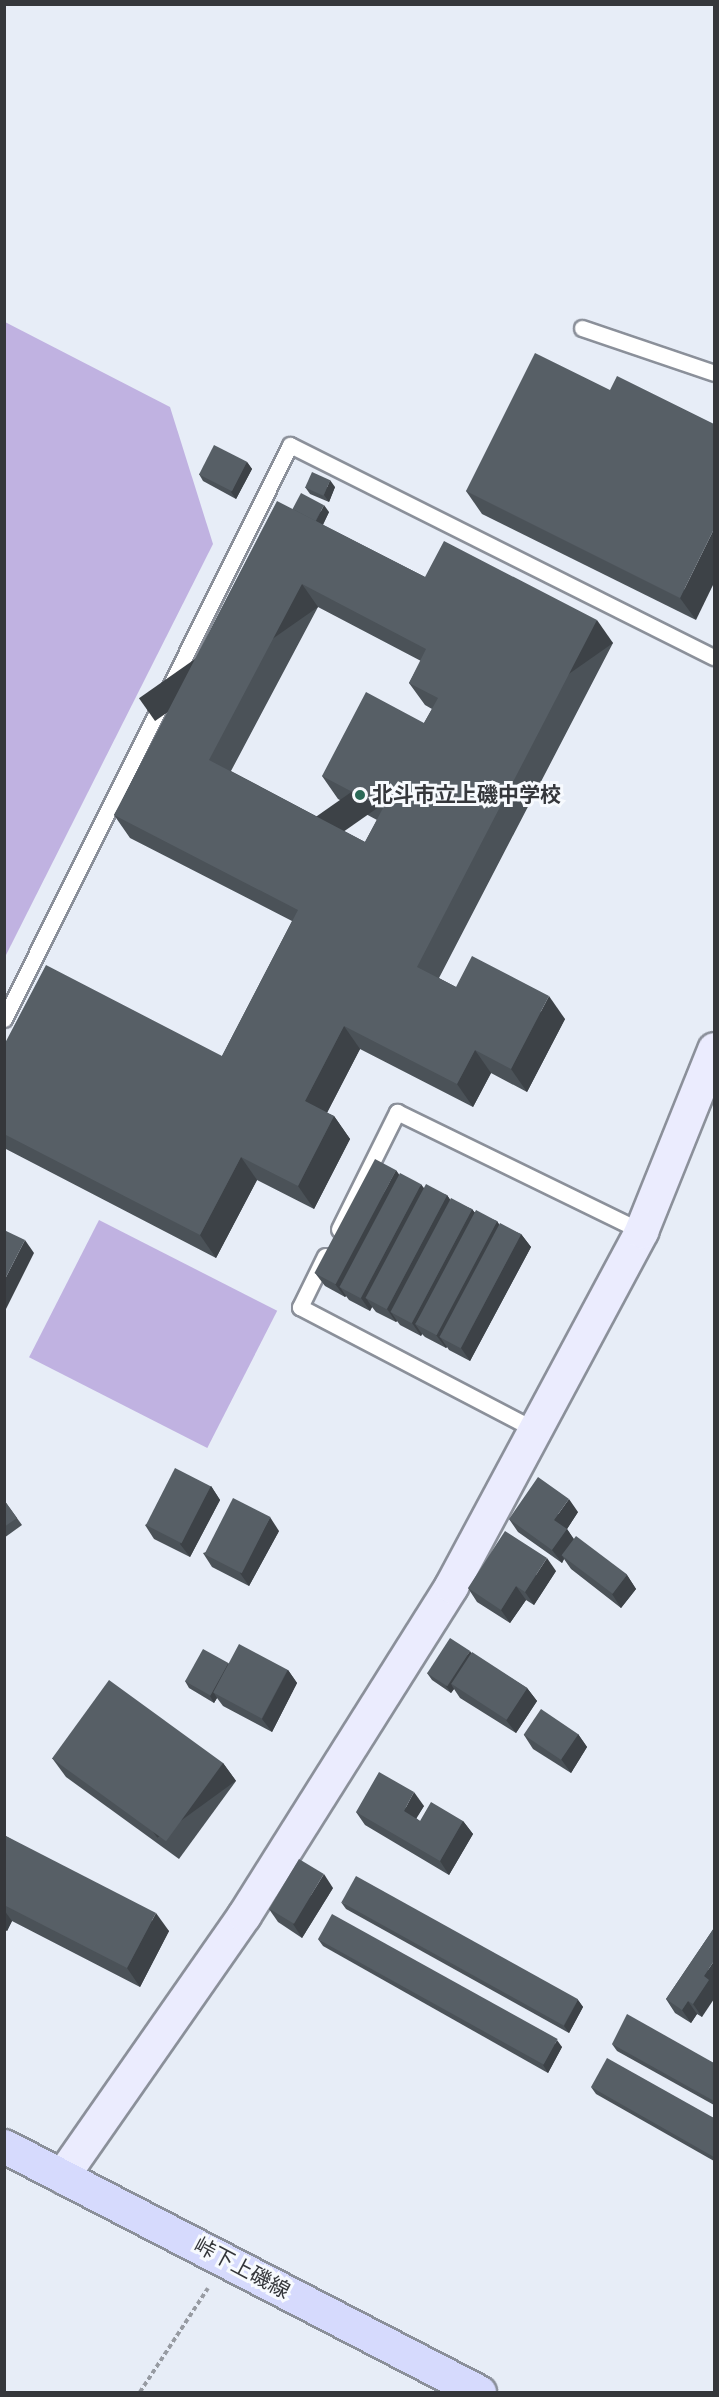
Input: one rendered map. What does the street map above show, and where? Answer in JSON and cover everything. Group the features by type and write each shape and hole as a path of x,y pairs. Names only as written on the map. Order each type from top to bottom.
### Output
{"main road":[{"name":"峠下上磯線","path":"4,2146 479,2392"}],"street":[{"path":"62,2176 244,1915 451,1586 537,1431 641,1231 714,1049"}],"lane":[{"path":"582,328 714,373"},
{"path":"4,1019 290,445 714,657"},
{"path":"537,1431 300,1307 397,1112 641,1231"}],"path":[{"path":"140,2392 227,2260"}],"shaded area":[{"path":"5,322 170,407 213,544 5,957"},
{"path":"99,1220 277,1311 207,1448 29,1357"}],"building":[{"path":"535,353 610,390 617,376 714,424 714,529 680,598 466,491"},
{"path":"214,445 247,462 232,491 199,474"},
{"path":"312,472 330,480 323,496 305,488"},
{"path":"301,493 324,505 316,521 293,509"},
{"path":"277,501 425,577 444,541 597,620 417,967 456,987 472,956 549,996 511,1069 475,1050 457,1084 344,1026 305,1101 334,1116 298,1186 241,1157 200,1235 4,1134 4,1045 46,965 222,1056 298,910 114,815","holes":["302,584 426,649 409,683 438,698 424,723 366,692 322,776 383,808 365,842 209,760"]},
{"path":"375,1159 396,1170 336,1284 314,1273"},
{"path":"400,1173 421,1184 361,1298 339,1287"},
{"path":"426,1184 447,1195 387,1309 365,1298"},
{"path":"451,1198 472,1209 412,1323 390,1312"},
{"path":"476,1210 497,1221 437,1335 415,1324"},
{"path":"500,1223 521,1234 461,1348 439,1337"},
{"path":"4,1230 25,1240 4,1281"},
{"path":"175,1468 211,1486 182,1543 146,1525"},
{"path":"538,1477 569,1499 554,1520 567,1529 552,1550 509,1519"},
{"path":"233,1498 270,1517 242,1573 204,1554"},
{"path":"4,1500 17,1518 4,1527"},
{"path":"505,1531 547,1558 525,1592 516,1586 501,1610 468,1588"},
{"path":"576,1536 627,1575 613,1594 562,1555"},
{"path":"450,1638 470,1651 447,1686 427,1673"},
{"path":"239,1644 288,1670 262,1718 213,1693"},
{"path":"203,1649 228,1663 210,1695 185,1681"},
{"path":"472,1652 527,1688 507,1720 451,1684"},
{"path":"109,1680 223,1763 166,1841 52,1758"},
{"path":"541,1709 578,1734 561,1760 524,1735"},
{"path":"379,1772 414,1792 404,1811 420,1821 431,1802 463,1821 440,1861 356,1812"},
{"path":"4,1835 156,1913 127,1968 4,1905"},
{"path":"299,1859 324,1874 294,1924 269,1909"},
{"path":"356,1876 578,1999 564,2025 341,1902"},
{"path":"332,1914 558,2039 544,2064 318,1939"},
{"path":"714,1928 714,1961 704,1976 709,1980 693,2004 688,2001 682,2010 666,1999"},
{"path":"627,2014 714,2063 714,2101 612,2044"},
{"path":"607,2058 714,2118 714,2157 591,2087"}],"place":[{"name":"北斗市立上磯中学校","path":"360,795"}]}
